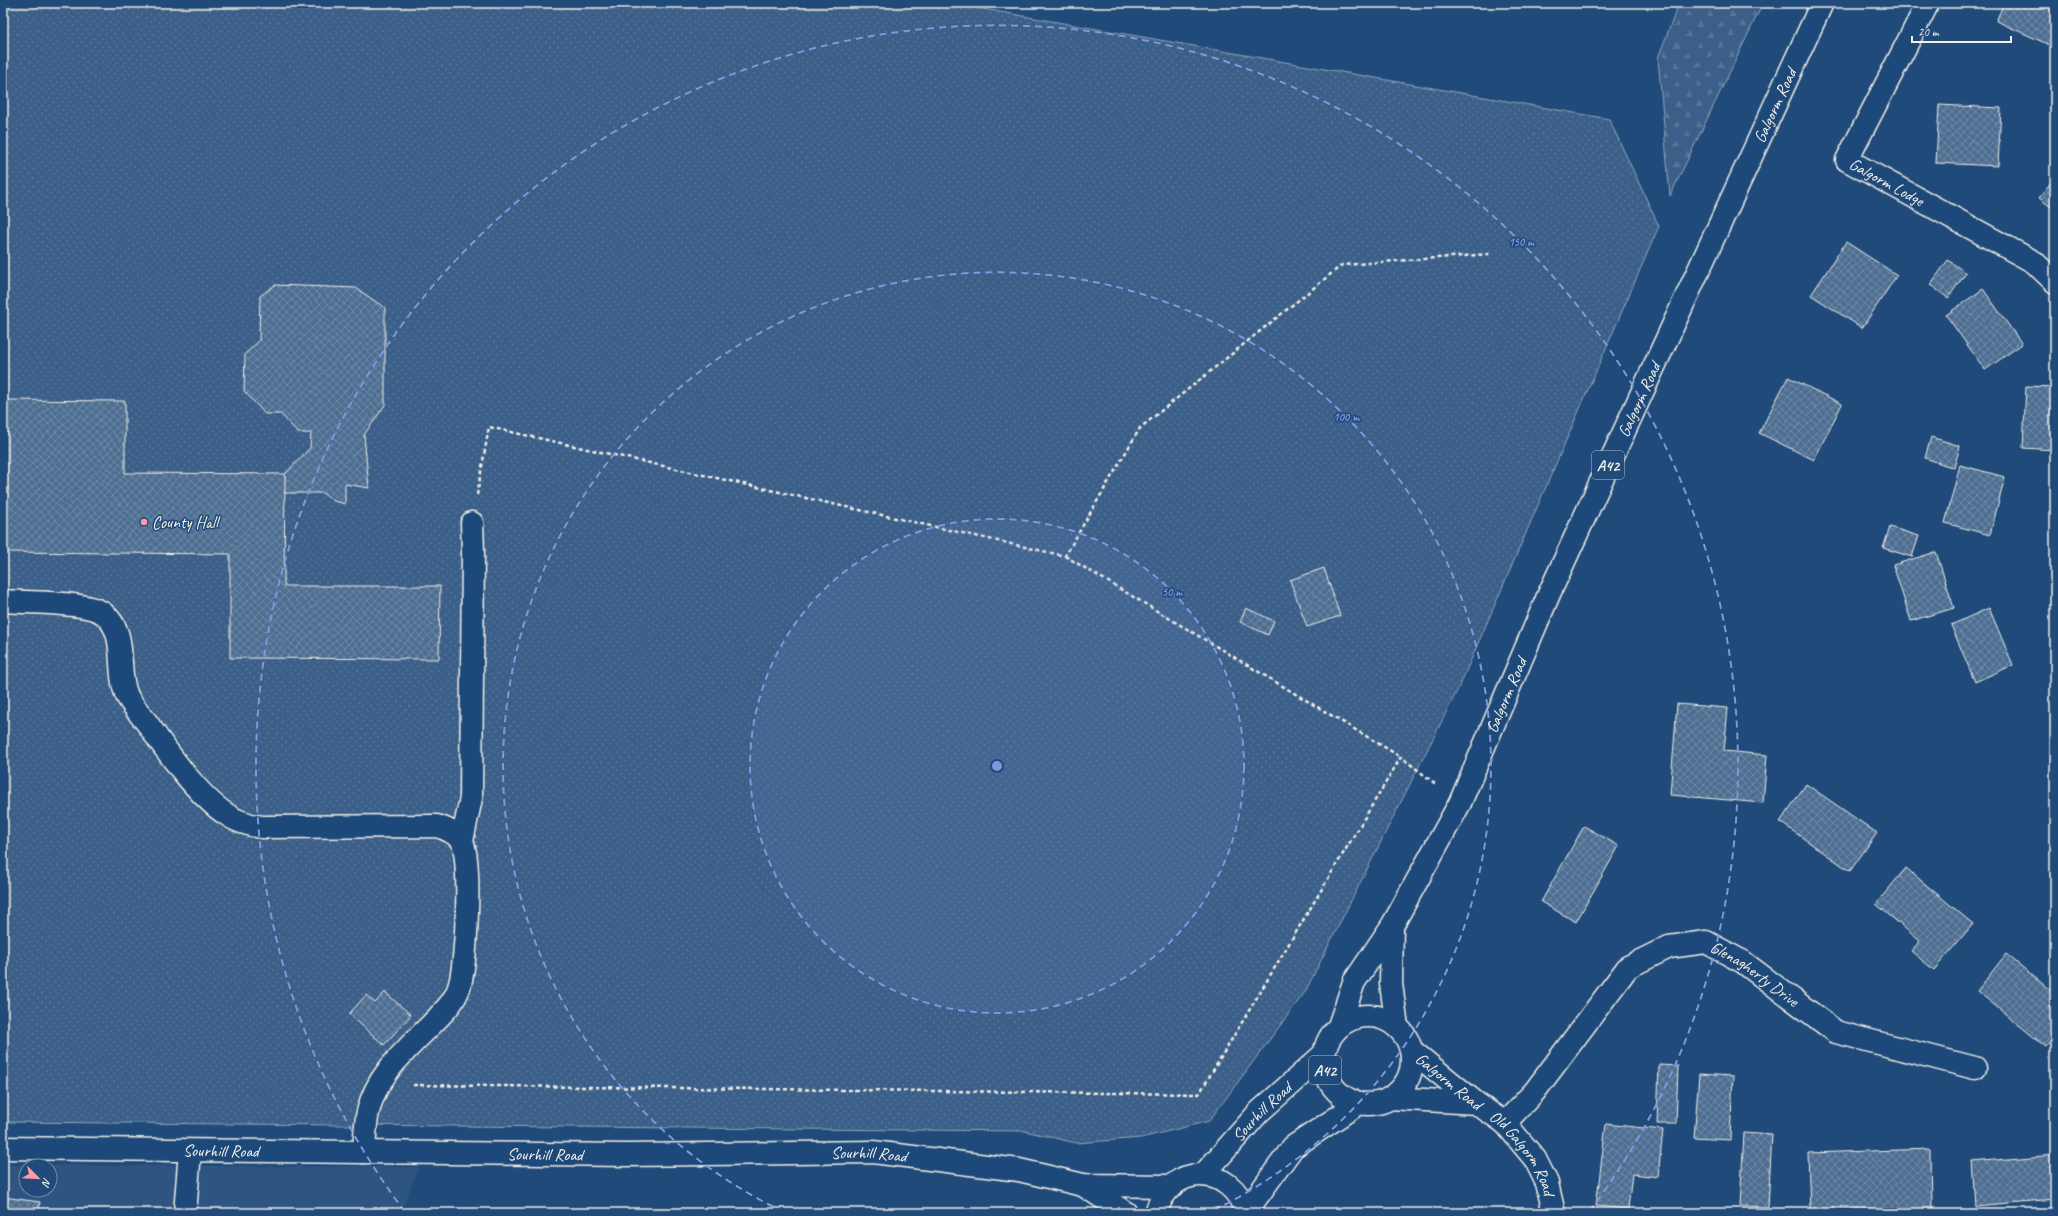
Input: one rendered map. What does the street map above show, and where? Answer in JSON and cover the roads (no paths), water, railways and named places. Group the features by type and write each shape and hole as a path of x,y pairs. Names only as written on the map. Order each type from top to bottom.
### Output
{"street":[{"name":"Galgorm Road","path":"1339,1026 1354,982 1392,926 1460,803 1549,594 1822,3"},
{"name":"Galgorm Lodge","path":"1928,3 1847,160 2034,262 2055,282"},
{"path":"462,841 470,798 472,523"},
{"path":"3,602 93,608 103,613 112,621 118,634 121,669 127,696 172,757 214,805 236,820 249,825 262,827 437,826 447,829 462,841 465,849 467,921 460,985 454,1000 389,1069 378,1085 367,1113 364,1152"},
{"name":"Galgorm Road","path":"1392,926 1391,984 1397,1026"},
{"name":"Glenagherty Drive","path":"1505,1123 1535,1091 1628,967 1669,947 1706,942 1743,962 1836,1032 1975,1068"},
{"path":"1339,1026 1350,1019 1368,1016 1386,1019 1397,1026"},
{"name":"A42","path":"1339,1026 1327,1043 1324,1054 1324,1067 1328,1079 1336,1090 1346,1098 1359,1103 1372,1104 1390,1098 1404,1085 1408,1077 1412,1063 1411,1050 1406,1037 1397,1026"},
{"name":"Galgorm Road","path":"1411,1050 1476,1103"},
{"name":"Sourhill Road","path":"1204,1174 1258,1112 1324,1054"},
{"name":"Galgorm Road","path":"1390,1098 1476,1103"},
{"path":"1246,1213 1293,1147 1359,1103"},
{"name":"Old Galgorm Road","path":"1476,1103 1505,1123 1535,1159 1547,1183 1554,1213"},
{"name":"Sourhill Road","path":"3,1148 627,1155 873,1152 1019,1170 1083,1185 1170,1186"},
{"path":"185,1213 190,1150"},
{"path":"1156,1213 1158,1203 1170,1186 1190,1176 1204,1174 1219,1178 1231,1186 1241,1198 1246,1213"},
{"name":"Sourhill Road","path":"1083,1185 1126,1213"}],"place":[{"name":"County Hall","path":"144,522"}]}
